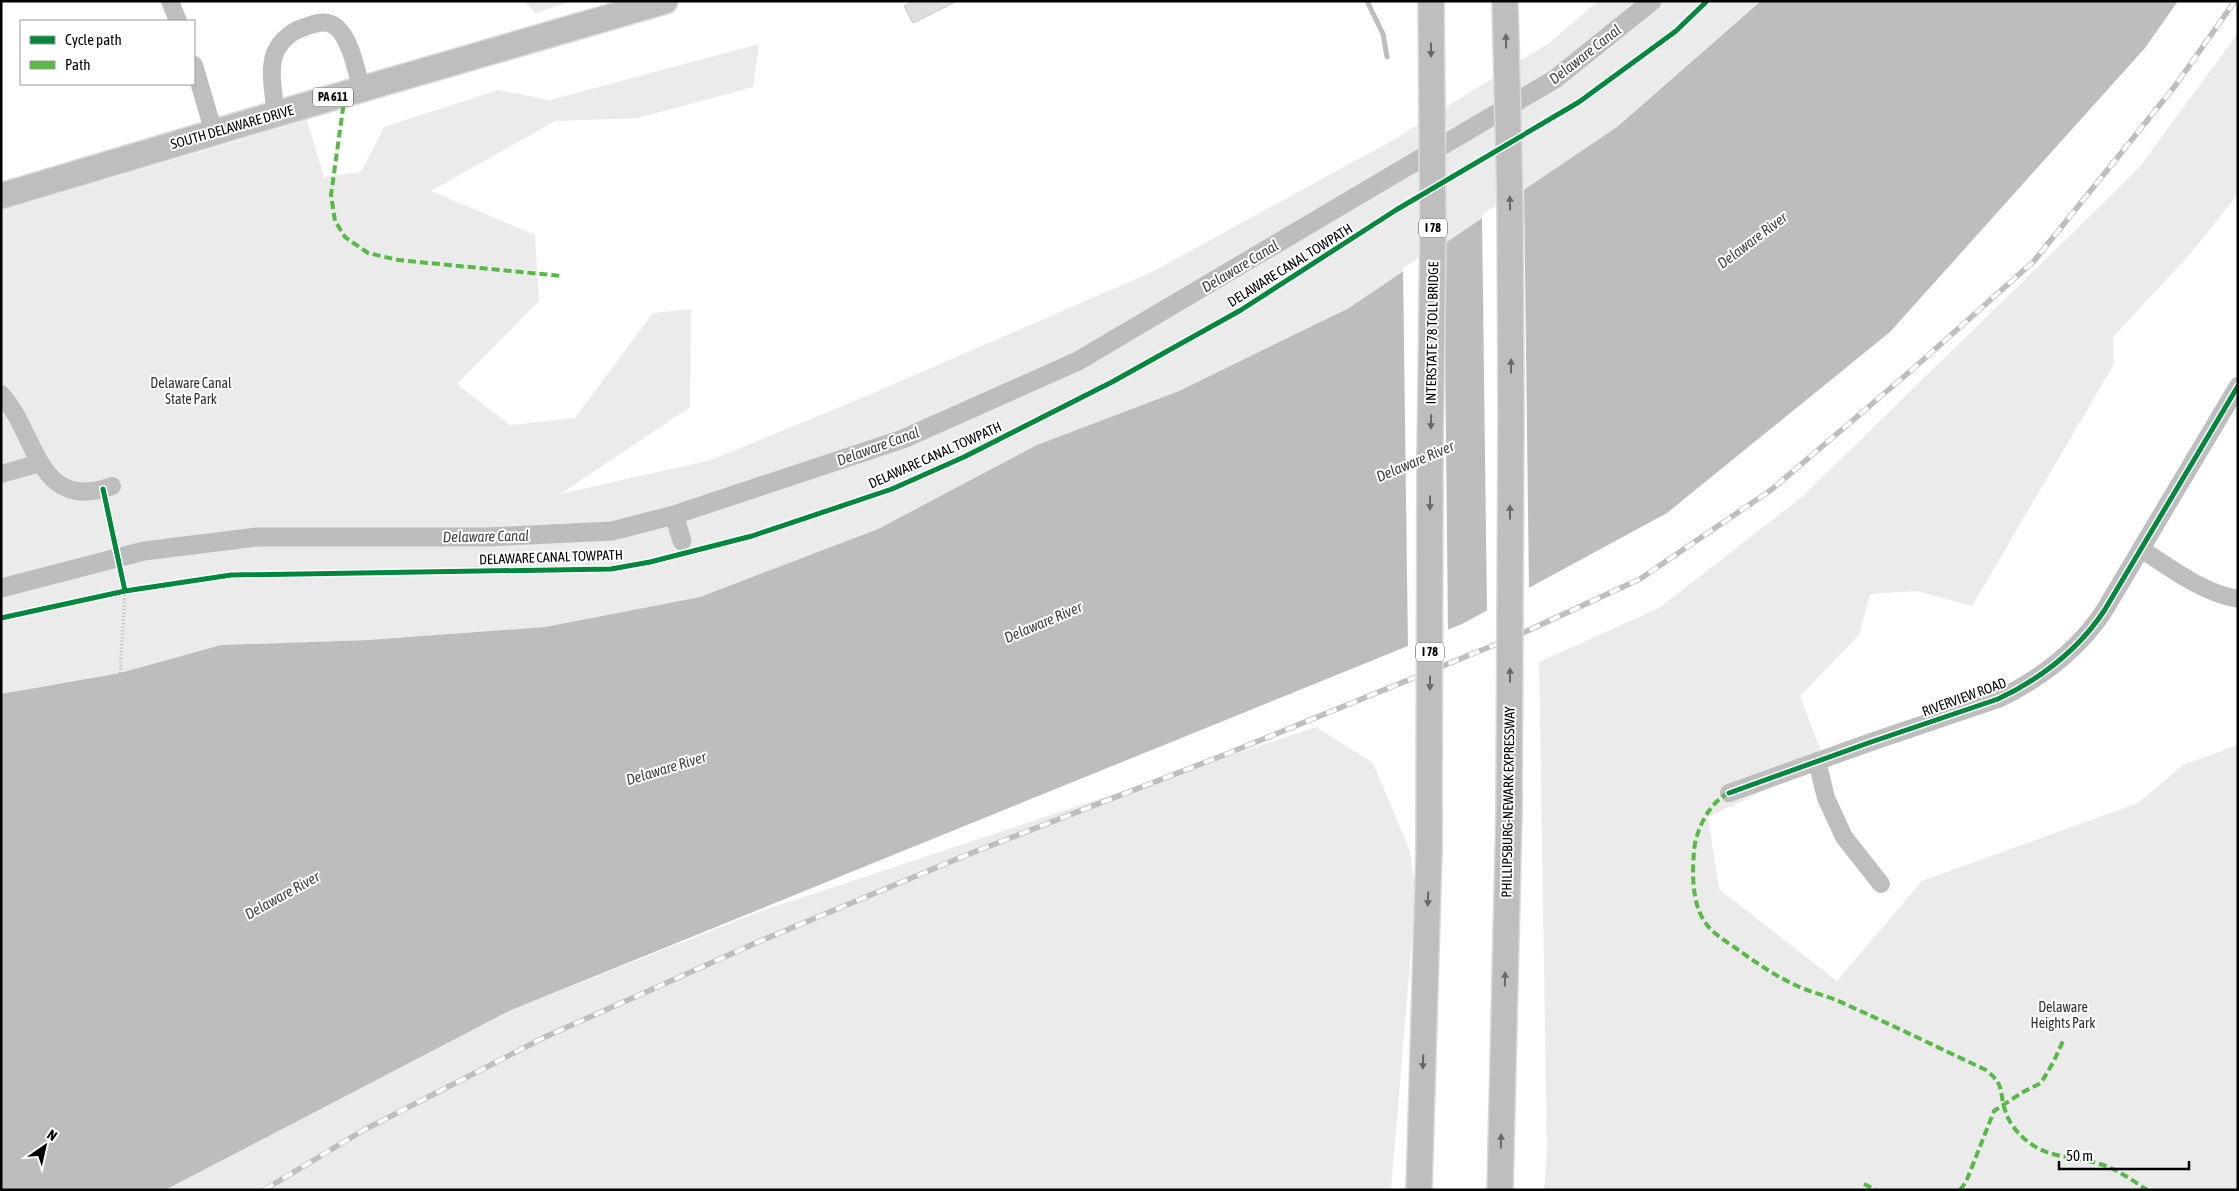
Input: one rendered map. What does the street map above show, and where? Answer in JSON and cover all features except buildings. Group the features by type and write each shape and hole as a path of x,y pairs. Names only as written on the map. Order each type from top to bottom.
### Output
{"highway":[{"name":"SOUTH DELAWARE DRIVE","path":"1,196 665,1"},
{"name":"INTERSTATE 78 TOLL BRIDGE","path":"1419,1190 1429,851 1430,454 1433,232 1431,1"},
{"name":"PHILLIPSBURG-NEWARK EXPRESSWAY","path":"1500,1190 1509,811 1511,414 1510,203 1506,1"}],"street":[{"path":"170,1 178,20"},
{"path":"276,114 272,71 274,56 282,42 292,32 314,23 329,23 338,28 347,42 361,89"},
{"path":"195,67 214,133"},
{"name":"RIVERVIEW ROAD","path":"1729,793 1817,761 1981,706 2012,693 2058,662 2077,646 2104,611 2238,386"},
{"path":"1,394 17,415 40,463 49,476 57,483 75,490 92,492 112,486"},
{"path":"1,474 40,463"},
{"path":"2141,549 2204,589 2220,596 2238,599"},
{"path":"1817,761 1826,798 1844,837 1881,884"}],"path":[{"path":"120,673 124,584"},
{"path":"115,593 134,589"}],"green space":[{"path":"523,1 573,1 536,13"},
{"name":"Delaware Canal State Park","path":"1598,1 1761,1 1617,127 1349,308 1179,391 1037,445 878,529 700,597 545,627 368,640 221,645 120,673 1,694 1,211 307,120 324,177 361,172 384,127 498,90 550,100 759,44 753,87 638,118 555,121 431,191 535,235 539,301 457,384 510,425 575,418 653,313 691,309 690,407 560,494 711,460 850,403 1150,273 1395,139 1549,43"},
{"name":"Delaware Heights Park","path":"2238,33 2238,194 2191,253 2113,337 2114,364 1972,606 1917,591 1870,594 1859,635 1800,696 1825,762 1708,817 1719,889 1837,981 1922,881 2138,803 2183,765 2238,745 2238,1190 1544,1190 1547,1154 1539,662 1659,608 1803,496 2138,169"},
{"path":"1316,727 1373,763 1410,851 1416,893 1391,1190 165,1190 509,1011 761,911"}],"water":[{"name":"Delaware River","path":"1761,1 2178,1 2145,48 1890,332 1667,513 1462,624 509,1011 165,1190 1,1190 1,694 120,673 221,645 368,640 545,627 700,597 878,529 1037,445 1179,391 1349,308 1617,127"}],"pier":[{"path":"1524,187 1529,591 1487,613 1482,215"},
{"path":"1444,241 1448,632 1408,649 1403,268"}],"waterway":[{"path":"1367,1 1383,34 1387,57"},
{"name":"Delaware Canal","path":"1,588 144,551 257,537 487,537 612,531 674,515 903,439 1078,361 1555,79 1652,1"},
{"path":"674,515 682,541"}],"railway":[{"path":"264,1190 362,1131 545,1037 758,942 969,854 1224,755 1514,637 1640,579 1771,490 1914,368 2034,261 2175,86 2235,1"}],"marked path":[{"path":"345,94 331,195 335,221 345,237 368,253 398,260 562,276"},
{"path":"1729,793 1716,803 1705,818 1697,835 1694,852 1693,881 1698,909 1707,925 1714,932 1760,965 1785,980 1840,1002 1986,1070 1997,1081 2009,1121 2035,1147 2053,1154 2091,1161 2106,1166 2147,1190"},
{"path":"1960,1190 1966,1182 1994,1111 2041,1083 2063,1041"},
{"path":"1864,1184 1876,1190"}],"cycle path":[{"name":"DELAWARE CANAL TOWPATH","path":"1,618 125,591 231,575 611,569 650,562 752,536 892,489 964,457 1112,382 1241,310 1396,210 1579,102 1676,31 1707,1"},
{"path":"1729,793 1998,699 2029,682 2057,662 2094,625 2104,611 2238,386"},
{"path":"103,489 125,591"}]}
